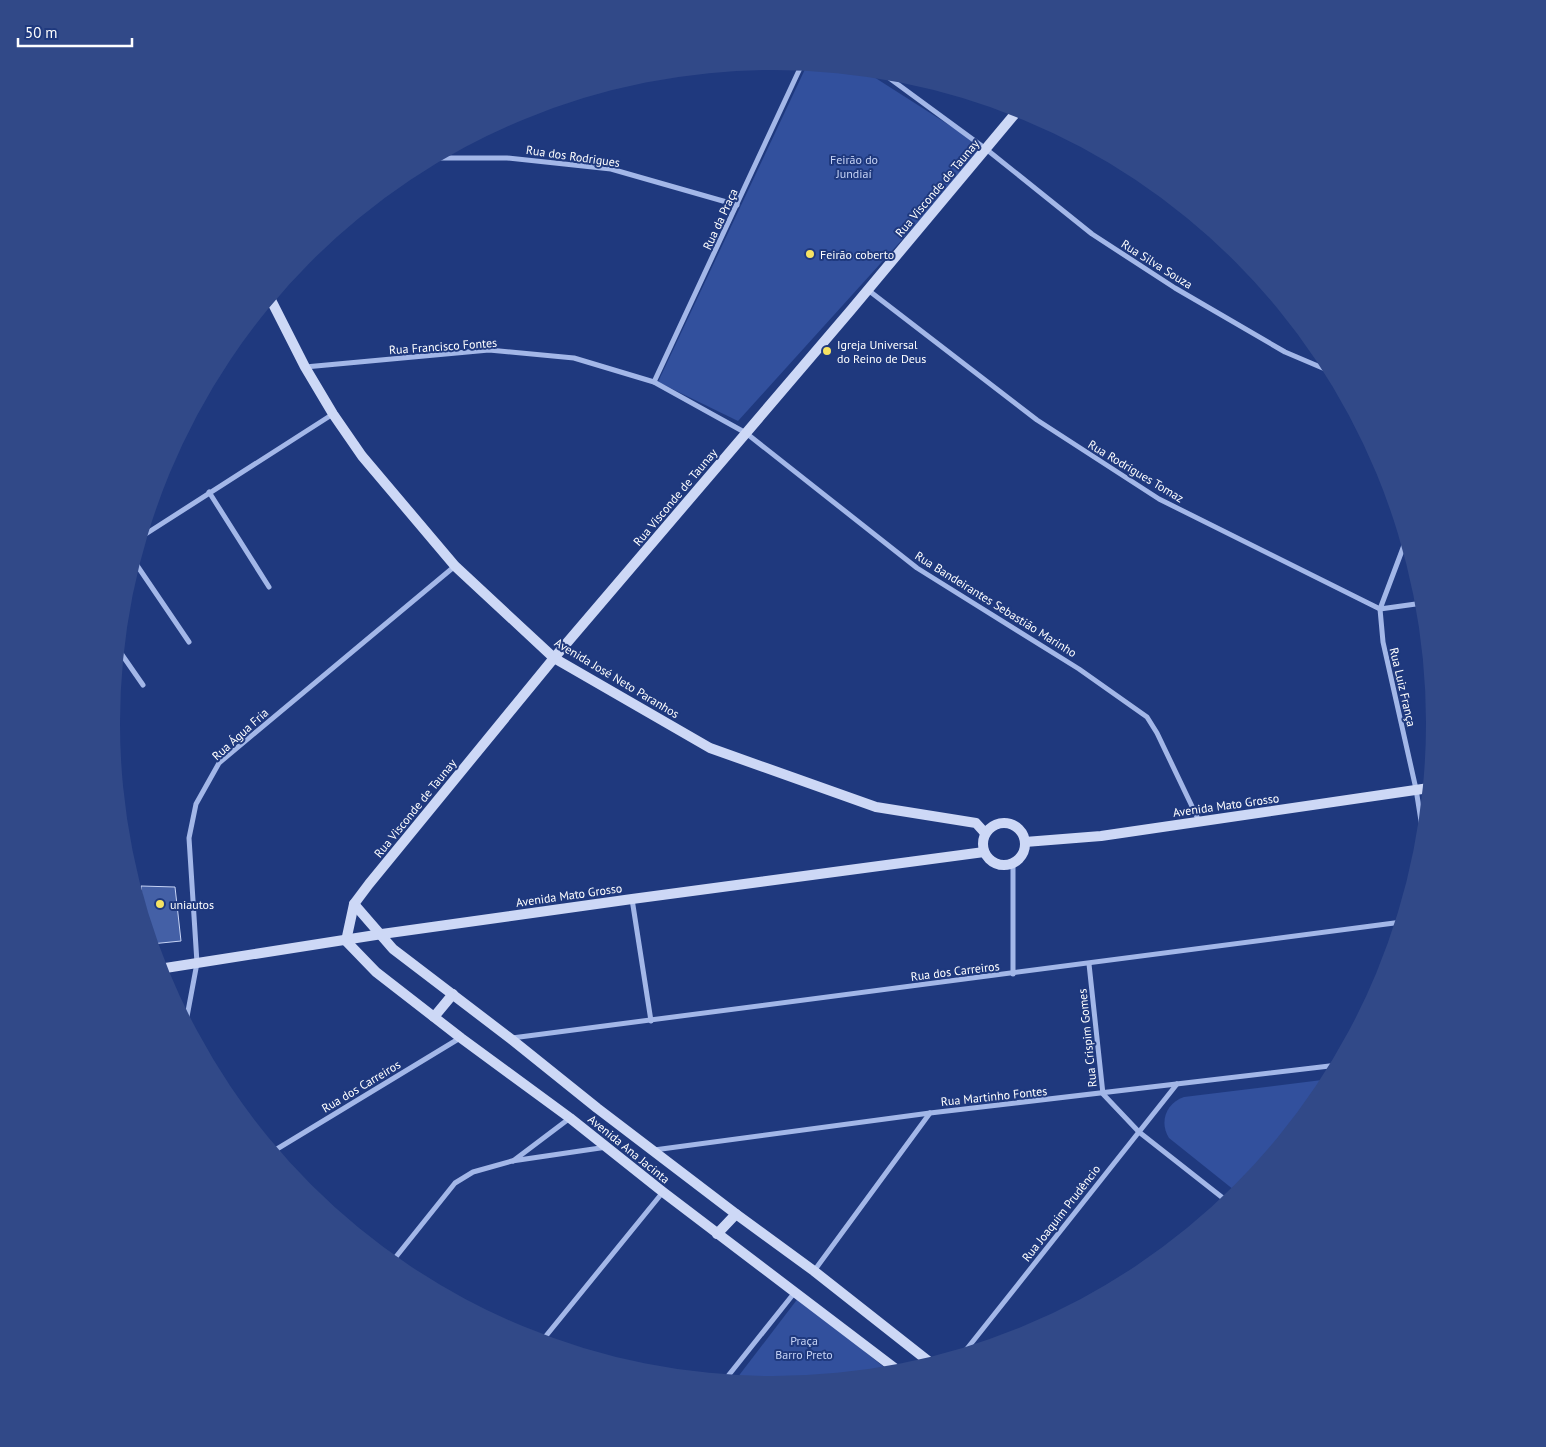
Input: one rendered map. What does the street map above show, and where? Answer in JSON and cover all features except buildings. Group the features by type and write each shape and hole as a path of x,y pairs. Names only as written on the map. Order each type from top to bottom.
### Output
{"main road":[{"name":"Rua Visconde de Taunay","path":"346,941 354,904 375,876 554,658 1013,116"},
{"name":"Avenida José Neto Paranhos","path":"273,304 305,367 333,414 362,456 454,566 554,658 710,748 876,807 976,823 985,833"},
{"name":"Avenida Mato Grosso","path":"1025,842 1101,836 1423,788"},
{"path":"1008,823 1020,830 1025,842 1022,855 1013,863 999,865 988,858 984,852 983,839 985,833 995,824 1008,823"},
{"name":"Avenida Mato Grosso","path":"167,968 382,934 984,852"},
{"path":"354,904 382,934"},
{"name":"Avenida Ana Jacinta","path":"382,934 393,949 511,1038 597,1108 814,1271 925,1359"},
{"name":"Avenida Ana Jacinta","path":"346,941 376,972 460,1038 570,1118 717,1234 890,1366"},
{"path":"434,1017 453,994"},
{"path":"717,1234 736,1214"}],"street":[{"name":"Rua da Praça","path":"654,382 799,71"},
{"name":"Rua Silva Souza","path":"894,82 986,149 1092,234 1167,283 1284,352 1320,367"},
{"name":"Rua dos Rodrigues","path":"446,158 507,158 611,169 737,205"},
{"name":"Rua Rodrigues Tomaz","path":"867,290 1037,420 1159,499 1380,609"},
{"name":"Rua Francisco Fontes","path":"305,367 489,350 574,358 654,382 746,433"},
{"path":"148,532 333,414"},
{"name":"Rua Bandeirantes Sebastião Marinho","path":"746,433 917,568 1079,669 1146,717 1157,733 1198,821"},
{"path":"209,492 269,587"},
{"name":"Rua Luiz França","path":"1403,549 1380,609 1382,642 1416,789 1420,815"},
{"name":"Rua Água Fria","path":"188,1014 197,963 189,838 196,804 219,763 454,566"},
{"path":"139,567 189,642"},
{"path":"1380,609 1415,604"},
{"path":"123,657 143,685"},
{"path":"1013,863 1013,974"},
{"path":"632,899 651,1020"},
{"name":"Rua dos Carreiros","path":"511,1038 1395,923"},
{"name":"Rua Crispim Gomes","path":"1089,964 1102,1094 1139,1132 1223,1198"},
{"name":"Rua dos Carreiros","path":"278,1149 460,1038"},
{"name":"Rua Martinho Fontes","path":"653,1150 930,1113 1329,1066"},
{"name":"Rua Joaquim Prudêncio","path":"969,1347 1177,1084"},
{"path":"814,1271 930,1113"},
{"path":"512,1161 570,1118"},
{"path":"396,1257 454,1183 473,1172 512,1161 607,1147"},
{"path":"546,1336 663,1192"},
{"path":"728,1376 795,1292"}],"green space":[{"name":"Feirão do Jundiaí","path":"804,71 877,79 985,148 738,421 658,382"},
{"path":"1320,1080 1291,1121 1232,1189 1169,1138 1165,1126 1166,1114 1173,1104 1184,1097"},
{"name":"Praça Barro Preto","path":"799,1297 883,1367 816,1376 738,1376"}],"place":[{"name":"Feirão coberto","path":"810,254"},
{"name":"Igreja Universal do Reino de Deus","path":"827,351"},
{"name":"uniautos","path":"160,904"}]}
